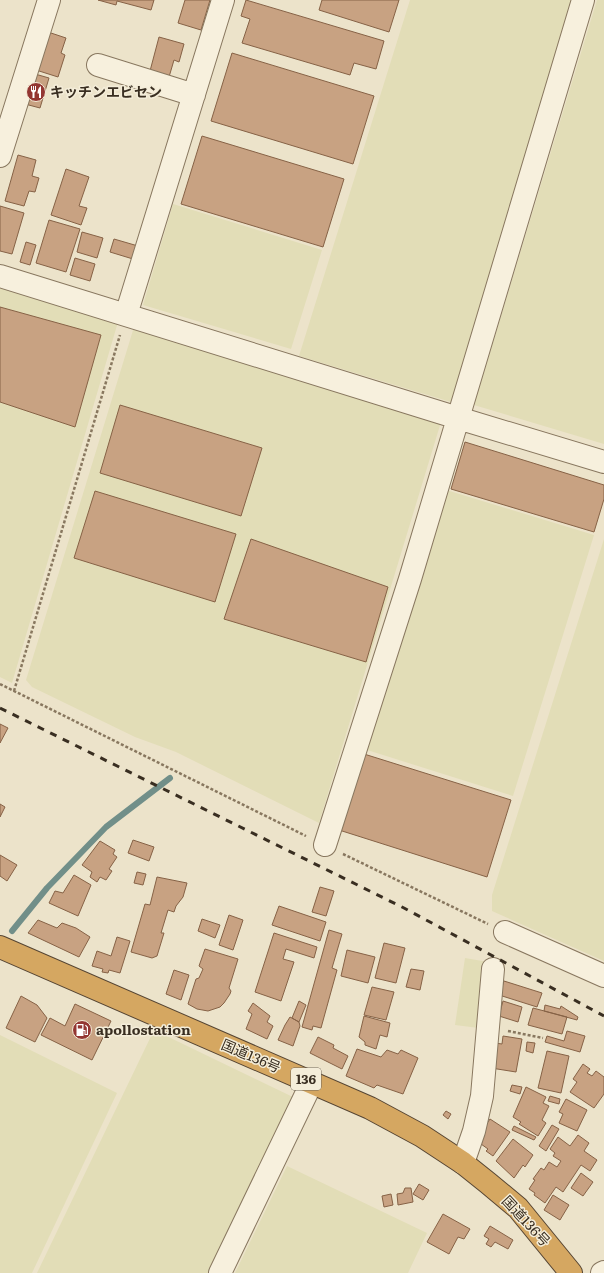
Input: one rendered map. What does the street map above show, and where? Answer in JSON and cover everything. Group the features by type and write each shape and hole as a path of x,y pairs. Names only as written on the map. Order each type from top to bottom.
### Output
{"highway":[{"name":"国道136号","path":"1,950 312,1082 370,1108 422,1136 463,1163 518,1208 571,1273"}],"street":[{"path":"0,156 49,0"},
{"path":"126,315 224,0"},
{"path":"325,845 410,579 583,0"},
{"path":"98,65 194,95"},
{"path":"0,276 604,462"},
{"path":"505,932 604,976"},
{"path":"463,1163 474,1131 482,1096 493,969"},
{"path":"220,1273 312,1082"}],"path":[{"path":"14,691 126,315"},
{"path":"0,684 325,845 505,932"},
{"path":"488,1027 543,1038"}],"shaded area":[{"path":"410,0 574,0 451,402 299,356"},
{"path":"597,0 604,0 604,444 474,405"},
{"path":"173,204 322,250 291,349 143,305"},
{"path":"0,287 118,322 12,683 0,677"},
{"path":"134,327 441,422 319,823 176,752 135,737 32,687 26,680"},
{"path":"443,489 594,535 513,796 364,749"},
{"path":"604,539 604,961 492,911 492,895"},
{"path":"465,958 488,962 479,1028 455,1025"},
{"path":"154,1030 295,1098 210,1273 37,1273"},
{"path":"0,1035 117,1093 32,1273 0,1273"},
{"path":"287,1166 427,1233 408,1273 235,1273"}],"building":[{"path":"98,0 154,0 151,10 117,1 116,5"},
{"path":"185,0 210,0 201,30 178,23"},
{"path":"246,0 384,41 376,69 354,63 350,75 242,43 250,19 241,16"},
{"path":"322,0 399,0 389,32 319,10"},
{"path":"48,32 66,38 61,53 65,55 58,77 36,70"},
{"path":"159,37 184,44 179,62 174,60 169,77 150,71"},
{"path":"232,53 374,96 353,164 211,121"},
{"path":"35,74 49,78 40,108 25,104"},
{"path":"202,136 344,179 323,247 181,204"},
{"path":"18,155 36,160 32,176 39,178 35,192 29,191 24,206 5,201"},
{"path":"66,169 89,177 79,206 87,208 81,225 51,215"},
{"path":"0,206 24,213 12,254 0,251"},
{"path":"49,220 80,229 66,272 36,263"},
{"path":"82,232 103,238 97,258 77,252"},
{"path":"114,239 138,246 133,259 110,252"},
{"path":"26,242 36,245 30,265 20,262"},
{"path":"75,258 95,264 90,281 70,275"},
{"path":"0,307 101,335 75,427 0,402"},
{"path":"120,405 262,448 241,516 100,473"},
{"path":"465,442 604,485 604,499 594,532 451,489"},
{"path":"95,491 236,534 215,602 74,558"},
{"path":"251,539 388,587 366,662 224,619"},
{"path":"0,724 8,728 0,743"},
{"path":"364,754 511,800 487,877 339,830"},
{"path":"0,804 5,807 0,817"},
{"path":"133,840 154,847 149,861 128,853"},
{"path":"100,841 115,850 113,854 117,857 109,869 112,871 106,880 100,877 97,882 90,877 92,872 82,865"},
{"path":"0,855 17,865 7,881 0,876"},
{"path":"137,872 146,874 143,885 134,883"},
{"path":"74,875 91,885 78,916 49,903 55,891 63,893"},
{"path":"157,877 187,883 183,897 176,906 174,912 168,910 161,933 164,933 157,956 152,958 131,952 145,904 150,905"},
{"path":"320,887 334,891 326,916 312,912"},
{"path":"279,906 326,922 320,941 272,925"},
{"path":"229,915 243,920 233,950 219,945"},
{"path":"202,919 220,925 215,938 198,931"},
{"path":"38,920 57,928 62,923 76,928 90,937 79,957 28,933"},
{"path":"329,930 342,934 332,968 337,970 321,1028 313,1026 312,1030 302,1027"},
{"path":"274,933 317,947 314,958 286,949 283,959 294,962 281,1001 255,992"},
{"path":"117,937 130,941 120,973 109,970 108,973 102,972 103,969 92,966 97,951 111,956"},
{"path":"384,943 405,948 396,983 375,978"},
{"path":"205,949 238,959 229,988 231,991 230,994 220,1007 208,1011 197,1009 188,1004 196,979 199,978 203,969 199,966"},
{"path":"347,950 375,957 368,983 341,976"},
{"path":"411,969 424,971 420,990 406,987"},
{"path":"174,970 189,975 181,1000 166,994"},
{"path":"504,981 542,993 537,1007 499,995"},
{"path":"372,987 394,992 386,1020 364,1015"},
{"path":"21,996 37,1005 47,1018 35,1042 6,1028"},
{"path":"299,1001 306,1005 299,1022 292,1018"},
{"path":"503,1001 522,1007 518,1022 499,1016"},
{"path":"253,1003 270,1016 267,1022 273,1026 267,1039 246,1029 252,1014 248,1011"},
{"path":"75,1004 111,1021 92,1060 41,1035 50,1018 65,1026"},
{"path":"545,1005 560,1009 561,1006 578,1017 577,1020 544,1011"},
{"path":"533,1008 567,1017 562,1034 528,1025"},
{"path":"364,1016 390,1023 387,1037 380,1035 376,1049 365,1045 365,1042 359,1037"},
{"path":"290,1017 299,1022 300,1026 293,1046 278,1040"},
{"path":"567,1031 585,1036 580,1052 545,1042 547,1036 564,1041"},
{"path":"503,1036 522,1039 516,1072 491,1068 495,1043 502,1044"},
{"path":"318,1037 334,1045 333,1048 348,1056 342,1069 310,1053"},
{"path":"527,1042 535,1043 533,1053 526,1051"},
{"path":"357,1049 381,1057 387,1050 398,1054 401,1050 418,1058 403,1094 377,1085 374,1088 346,1076"},
{"path":"547,1051 569,1056 561,1093 538,1088"},
{"path":"583,1064 590,1069 587,1073 592,1076 596,1071 604,1077 604,1094 594,1108 570,1092 577,1082 573,1079"},
{"path":"512,1085 522,1087 520,1094 510,1091"},
{"path":"526,1087 546,1097 543,1103 549,1106 542,1120 546,1123 538,1136 519,1124 521,1122 513,1117"},
{"path":"550,1096 560,1099 559,1104 548,1101"},
{"path":"566,1099 587,1110 577,1131 559,1123 563,1114 559,1112"},
{"path":"446,1111 451,1114 448,1119 443,1115"},
{"path":"490,1119 510,1132 493,1156 486,1151 488,1149 481,1144 482,1142 477,1138"},
{"path":"552,1125 559,1129 546,1151 539,1146"},
{"path":"514,1126 536,1137 534,1140 512,1130"},
{"path":"578,1135 589,1143 584,1151 597,1160 590,1171 581,1165 563,1192 556,1187 545,1203 534,1195 535,1193 529,1189 535,1180 533,1179 541,1168 544,1170 549,1162 557,1167 561,1161 553,1156 555,1153 550,1149 558,1137 570,1146"},
{"path":"513,1139 533,1155 525,1167 523,1165 514,1178 496,1161"},
{"path":"581,1173 593,1182 583,1196 571,1188"},
{"path":"419,1184 429,1190 423,1200 413,1194"},
{"path":"405,1188 411,1188 413,1202 398,1205 397,1194 403,1193"},
{"path":"391,1194 393,1205 384,1207 382,1196"},
{"path":"553,1195 569,1205 560,1220 544,1210"},
{"path":"443,1214 470,1229 464,1239 458,1237 449,1254 427,1242"},
{"path":"490,1226 513,1240 508,1249 495,1242 491,1247 486,1244 489,1239 484,1236"}],"waterway":[{"path":"12,931 47,888 106,827 170,778"}],"railway":[{"path":"0,708 404,908 604,1016"}],"place":[{"name":"キッチンエビセン","path":"36,92"},
{"name":"apollostation","path":"82,1030"}]}
